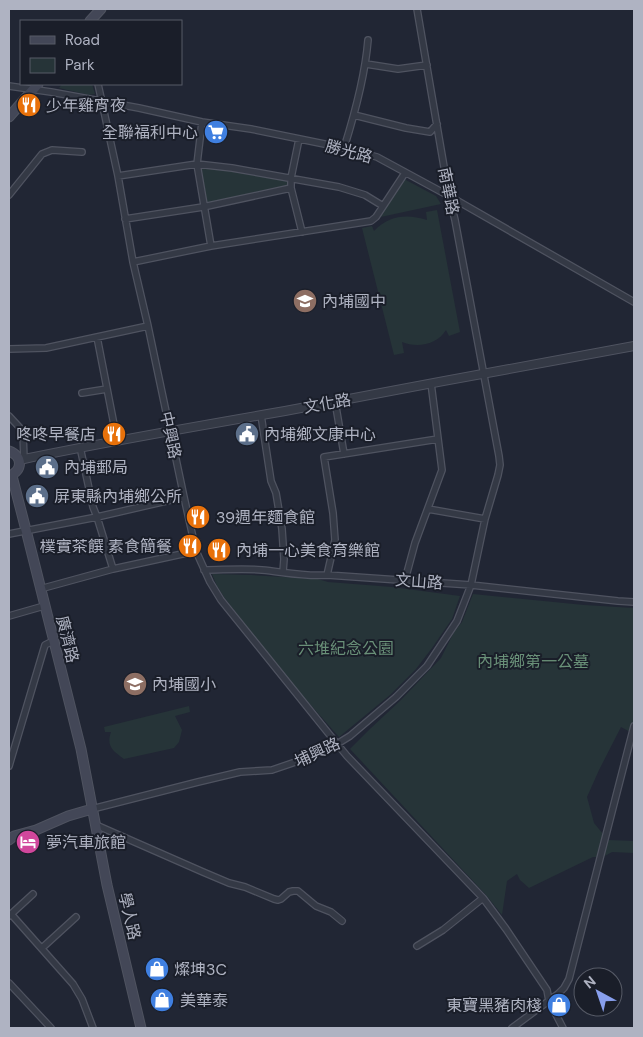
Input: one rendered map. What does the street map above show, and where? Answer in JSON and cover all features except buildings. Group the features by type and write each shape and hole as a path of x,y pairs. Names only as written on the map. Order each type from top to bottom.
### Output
{"main road":[{"path":"91,20 101,9"},
{"path":"9,117 35,87"},
{"path":"9,450 22,460 18,470 10,476"},
{"name":"廣濟路","path":"10,476 12,489 26,530 81,750 92,809"},
{"path":"9,840 14,836 36,830 68,816 92,809"},
{"name":"學人路","path":"92,809 107,885 141,1028"}],"street":[{"name":"南華路","path":"417,9 449,196 499,456 498,475 485,519"},
{"path":"344,148 366,64 368,40"},
{"path":"366,64 398,68 427,66"},
{"name":"中興路","path":"98,85 118,176 133,262 184,497 196,551 204,570 221,600 337,744 483,898 548,990 550,1001 563,1028"},
{"name":"勝光路","path":"9,86 35,87 51,92 202,122 299,138 377,157 634,302"},
{"path":"354,115 430,132 437,124"},
{"path":"202,122 197,164 211,246"},
{"path":"299,138 291,178 291,188 302,232"},
{"path":"9,195 42,154 52,150 82,152"},
{"path":"118,176 197,164 232,168 339,187 364,195 383,206"},
{"path":"133,262 211,246 371,221 376,217 405,173"},
{"path":"125,219 204,207 291,188"},
{"path":"9,349 46,348 148,326"},
{"path":"97,337 117,440"},
{"name":"文化路","path":"22,460 170,430 262,415 634,346"},
{"path":"405,580 415,543 442,470 431,383"},
{"path":"82,393 107,389"},
{"path":"335,401 344,454"},
{"path":"262,415 271,481 276,492 282,529 283,572"},
{"path":"9,416 21,429 22,460"},
{"path":"327,575 335,540 333,513 324,457 438,439"},
{"path":"80,447 92,507 97,517 113,569"},
{"path":"9,534 97,517 184,497"},
{"path":"428,509 485,519"},
{"name":"埔興路","path":"92,809 240,772 272,770 314,756 350,736 396,697 427,666 457,621 471,585 485,519"},
{"path":"40,589 113,569 196,551"},
{"name":"文山路","path":"204,570 261,570 319,576 405,580 634,602"},
{"path":"9,616 44,606"},
{"path":"9,766 45,645 53,641"},
{"path":"512,1028 550,1001 564,988 569,979 634,726"},
{"path":"96,825 202,872 245,887 274,900 281,899 288,892 298,891 316,906 331,912 342,921"},
{"path":"33,894 10,915 73,984 82,999 93,1028"},
{"path":"417,946 443,930 483,898"},
{"path":"42,948 76,917"},
{"path":"9,983 52,1028"}],"green space":[{"path":"61,85 92,85 95,94 89,95 59,88"},
{"path":"199,165 290,180 289,187 205,204"},
{"path":"404,179 436,196 441,204 376,218"},
{"path":"437,210 460,332 449,336 446,330 437,339 426,344 414,345 402,342 404,353 394,355 362,228 372,226 374,231 386,222 399,217 427,220 426,212"},
{"name":"六堆紀念公園","path":"212,574 318,579 328,582 392,587 460,596 452,619 416,669 390,695 339,737 278,668 224,597"},
{"name":"內埔鄉第一公墓","path":"473,594 634,608 634,734 621,727 587,797 594,823 608,840 634,841 634,853 612,852 603,857 593,857 529,888 520,880 517,874 507,881 502,915 486,895 350,749 441,658 454,632 462,622"},
{"path":"189,706 190,712 175,716 182,730 179,742 174,748 124,759 111,748 109,741 111,732 105,732 104,727"}],"place":[{"name":"少年雞宵夜","path":"29,105"},
{"name":"全聯福利中心","path":"216,132"},
{"name":"內埔國中","path":"305,301"},
{"name":"咚咚早餐店","path":"114,434"},
{"name":"內埔鄉文康中心","path":"247,434"},
{"name":"內埔郵局","path":"47,467"},
{"name":"屏東縣內埔鄉公所","path":"37,496"},
{"name":"39週年麵食館","path":"198,517"},
{"name":"樸實茶饌 素食簡餐","path":"190,546"},
{"name":"內埔一心美食育樂館","path":"219,550"},
{"name":"內埔國小","path":"135,684"},
{"name":"夢汽車旅館","path":"28,842"},
{"name":"燦坤3C","path":"157,969"},
{"name":"美華泰","path":"162,1000"},
{"name":"東寶黑豬肉棧","path":"559,1005"}]}
